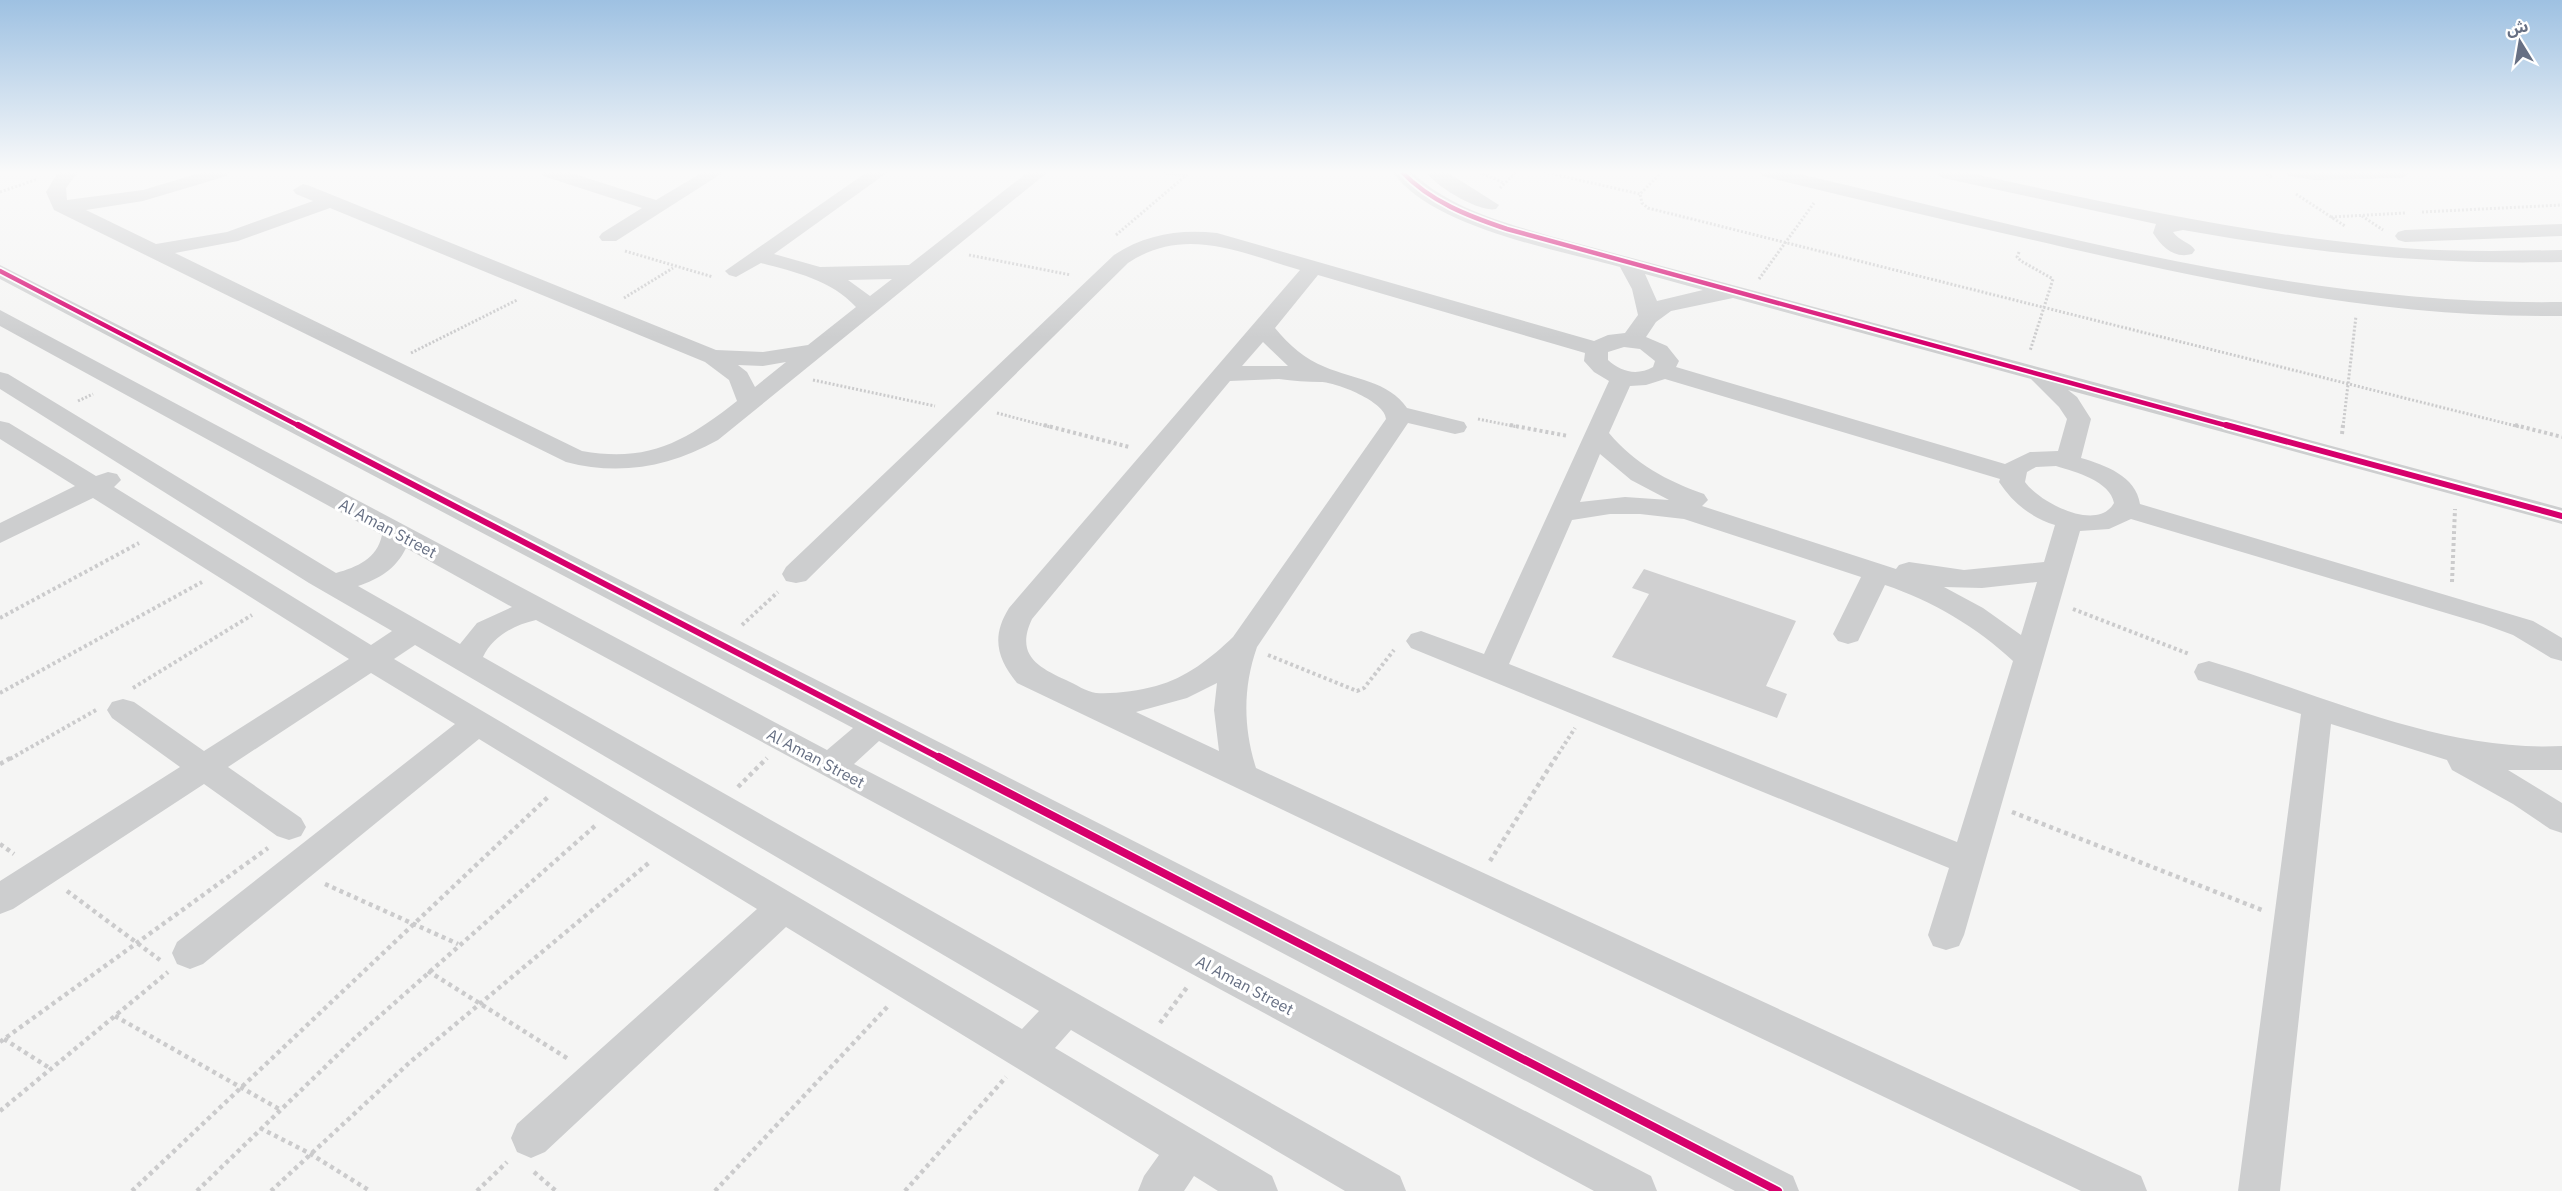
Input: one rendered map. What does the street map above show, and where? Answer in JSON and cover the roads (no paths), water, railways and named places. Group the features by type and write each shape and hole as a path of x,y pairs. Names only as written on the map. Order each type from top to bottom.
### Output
{"street":[{"path":"107,228 575,457 605,464 633,463 664,457 690,447 786,375 969,228"},
{"path":"114,231 118,228"},
{"path":"154,251 205,244 263,228"},
{"path":"396,228 713,357 739,377 750,403"},
{"path":"609,237 624,228"},
{"path":"736,271 798,228"},
{"path":"1505,228 1629,264 1748,288"},
{"path":"1551,228 1748,288 2030,364 2342,438 2562,496"},
{"path":"2009,228 2215,276 2358,299 2460,309 2562,309"},
{"path":"2075,228 2266,268 2441,291 2562,291"},
{"path":"2166,228 2163,233 2173,245 2185,250"},
{"path":"2203,228 2284,241 2368,251 2450,256 2562,256"},
{"path":"2369,228 2392,236 2562,230"},
{"path":"199,273 223,251 257,230"},
{"path":"796,574 1098,281 1134,249 1173,237 1217,239 1597,349 1608,342 1632,340 1659,350 1667,361 1663,371"},
{"path":"758,256 817,271 865,274 915,271"},
{"path":"1629,264 1643,289 1649,315"},
{"path":"1314,267 1018,615 1012,627 1010,640 1012,652 1028,675 2126,1191"},
{"path":"0,271 1778,1191"},
{"path":"817,271 848,287 869,308"},
{"path":"1632,340 1649,315 1688,299 1748,288"},
{"name":"Al Aman Street","path":"0,316 396,533 830,766 1636,1191"},
{"path":"1263,328 1289,356 1332,380"},
{"path":"70,354 120,333"},
{"path":"1597,349 1596,361 1601,368 1622,377 1641,379 1663,371 2012,474"},
{"path":"713,357 763,359 816,350"},
{"path":"2030,364 2153,406 2562,516"},
{"path":"2030,364 2068,402 2079,419 2068,460"},
{"path":"1091,704 1142,701 1181,690 1206,678 1227,662 1243,644 1398,419 1396,406 1383,396 1332,380 1279,372 1223,374"},
{"path":"1492,669 1622,377"},
{"path":"0,379 334,583 467,658 520,693 720,805 1140,1051 1385,1191"},
{"path":"2079,419 2100,412 2153,406"},
{"path":"0,424 49,408"},
{"path":"1398,413 1455,427"},
{"path":"0,428 371,659 1257,1191"},
{"path":"1595,438 1617,458 1657,485 1917,573 1991,578 2056,568"},
{"path":"2030,460 2068,460 2105,475 2118,486 2126,498 2125,508 2115,518 2106,521 2070,520 2043,511 2022,497 2012,482 2012,474 2022,463 2030,460"},
{"path":"0,534 139,465"},
{"path":"1562,514 1621,504 1652,505 1688,511 1877,572 1943,597 1976,615 2029,659"},
{"path":"2125,508 2451,604 2523,628 2562,651"},
{"path":"1946,935 2070,520"},
{"path":"334,583 365,573 387,559 396,545 396,533"},
{"path":"1848,634 1877,572"},
{"path":"467,658 477,638 496,623 540,609"},
{"path":"0,899 416,630"},
{"path":"1421,641 1969,861"},
{"path":"1242,775 1234,752 1229,706 1235,664 1243,644"},
{"path":"2209,672 2429,745 2481,757 2529,761 2562,758"},
{"path":"118,702 204,767 282,835"},
{"path":"2259,1191 2317,708"},
{"path":"190,953 478,723"},
{"path":"830,766 877,725"},
{"path":"2429,745 2478,767 2562,820"},
{"path":"531,1138 784,907"},
{"path":"1026,1053 1066,1008"},
{"path":"1159,1191 1188,1149"}]}
